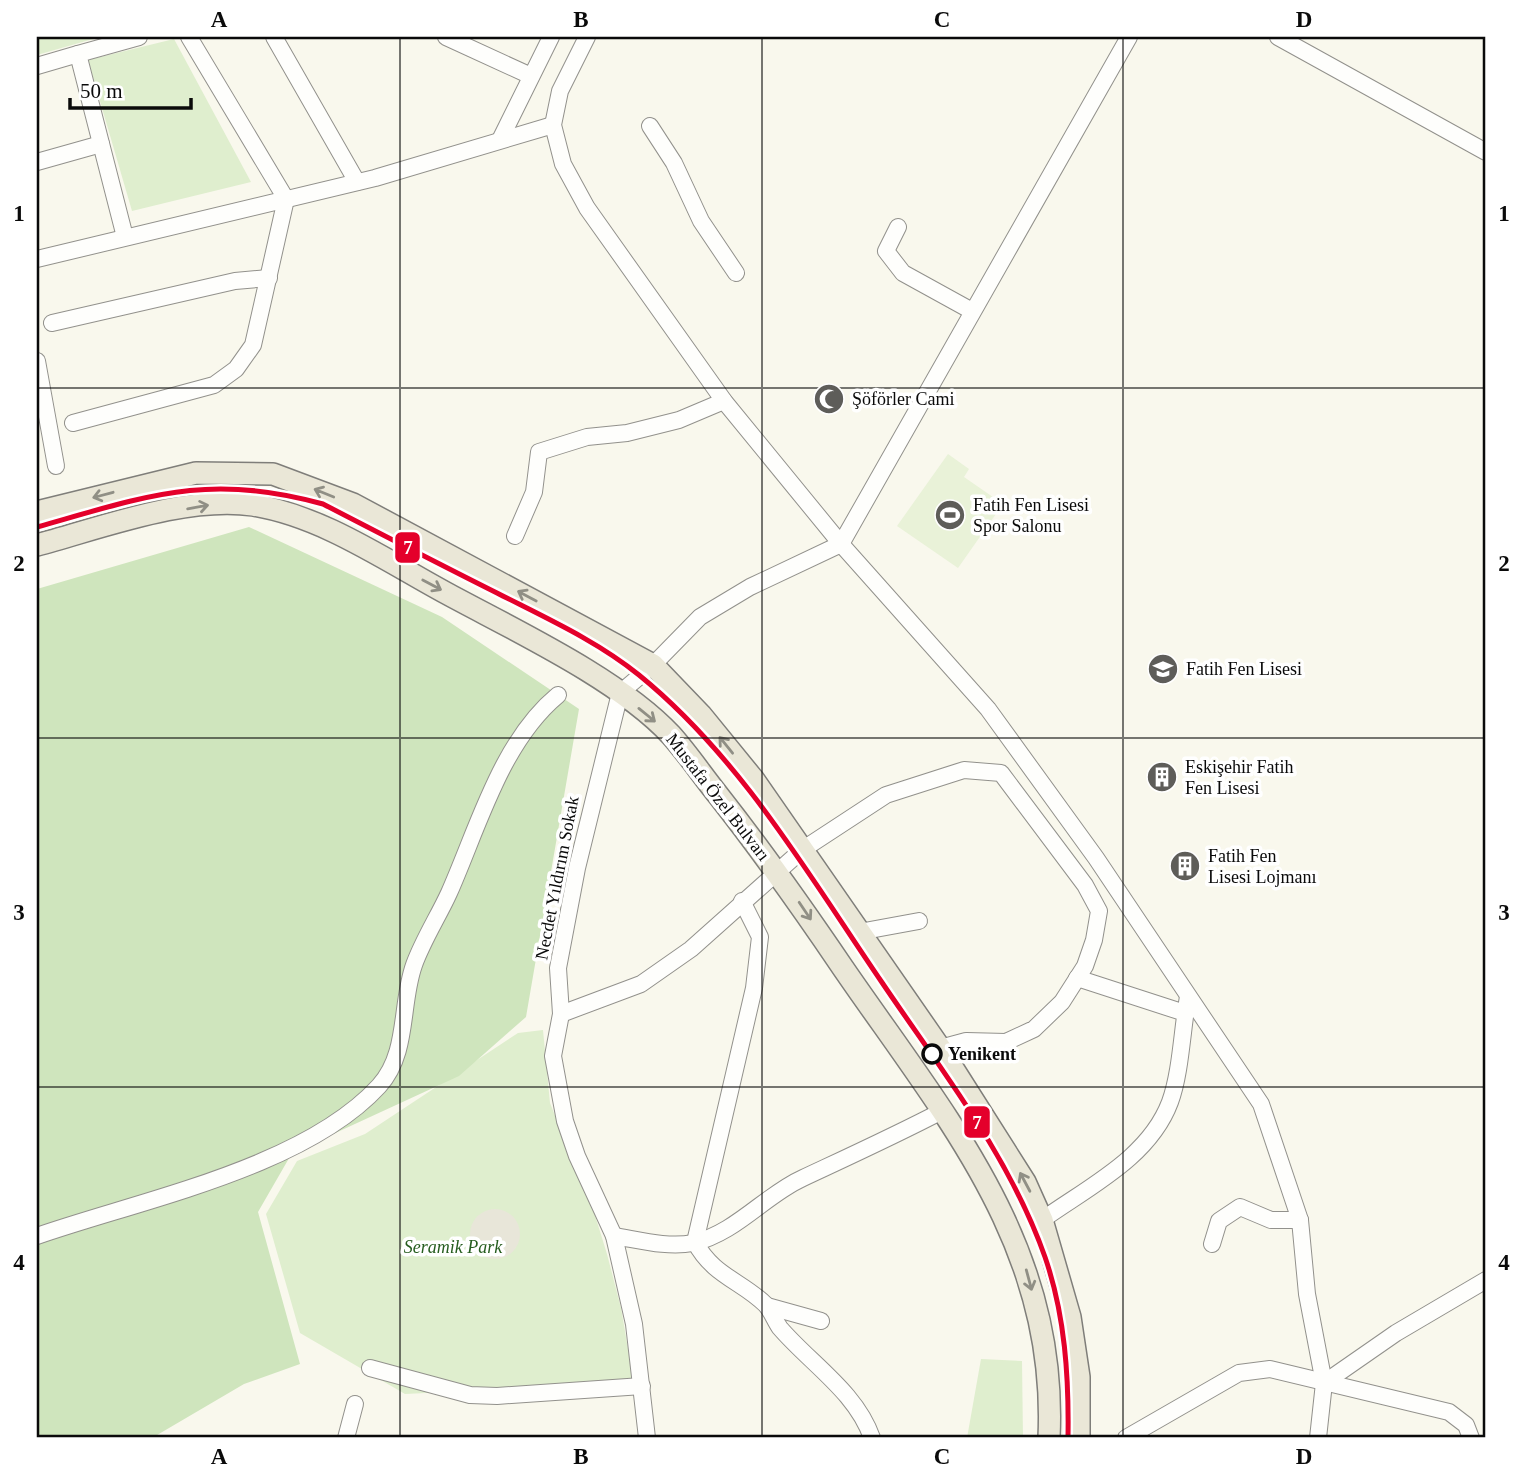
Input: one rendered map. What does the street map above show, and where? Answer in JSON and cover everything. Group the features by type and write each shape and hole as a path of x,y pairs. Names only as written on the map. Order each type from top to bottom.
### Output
{"main road":[{"name":"Mustafa Özel Bulvarı","path":"37,512 196,473 272,474 353,504 653,666 727,747 802,850 940,1048 1026,1182 1042,1220 1070,1318 1079,1377 1079,1438"},
{"name":"Mustafa Özel Bulvarı","path":"37,545 150,515 210,505 250,505 293,514 539,643 620,693 670,733 778,872 942,1111 999,1202 1023,1260 1041,1325 1051,1401 1049,1438"}],"street":[{"path":"37,66 139,37"},
{"path":"73,423 214,385 242,362 253,345 286,199 189,37"},
{"path":"274,37 357,181"},
{"path":"446,37 531,76"},
{"path":"500,140 551,37"},
{"path":"587,37 560,91 553,125 563,164 587,208 724,401 841,544 988,709 1096,858 1187,1005 1261,1104 1300,1220 1307,1294 1324,1383 1318,1438"},
{"path":"620,693 653,666 700,617 750,587 841,544 1129,37"},
{"path":"1278,37 1486,152"},
{"path":"78,54 125,237"},
{"path":"37,259 357,181 553,125"},
{"path":"650,126 674,163 701,221 736,273"},
{"path":"37,162 101,144"},
{"path":"898,227 886,251 903,273 972,311"},
{"path":"52,323 235,281 269,278"},
{"path":"37,361 56,466"},
{"path":"515,536 534,492 539,452 587,437 627,433 679,420 724,401"},
{"name":"Necdet Yıldırım Sokak","path":"620,693 577,867 558,968 561,1014 553,1056 565,1121 577,1156 614,1236 634,1324 648,1438"},
{"path":"37,1236 249,1166 332,1126 380,1084 401,1041 414,966 512,754 544,707 558,695"},
{"path":"561,1014 640,984 691,949 741,901 802,850 886,795 964,770 1001,773 1085,886 1100,911 1094,940 1077,978 1062,1002 1034,1029 1006,1042 966,1041 940,1048"},
{"path":"741,901 760,937 754,988 695,1242 704,1258 727,1279 767,1306 821,1321"},
{"path":"859,932 919,921"},
{"path":"1077,978 1187,1005"},
{"path":"1042,1220 1142,1149 1159,1125 1171,1100 1187,1005"},
{"path":"614,1236 672,1245 695,1242 749,1216 801,1178 861,1154 942,1111"},
{"path":"1212,1244 1219,1221 1240,1207 1271,1220 1300,1220"},
{"path":"1324,1383 1396,1333 1486,1280"},
{"path":"767,1306 779,1327 815,1361 865,1419 872,1438"},
{"path":"370,1368 470,1395 642,1386"},
{"path":"1126,1438 1239,1373 1270,1369 1448,1412 1466,1425 1471,1438"},
{"path":"346,1438 355,1404"}],"green space":[{"path":"37,37 100,37 37,55"},
{"path":"174,39 251,182 132,211 88,60"},
{"name":"Fatih Fen Lisesi Spor Salonu","path":"948,454 969,469 964,477 1003,504 958,568 897,526"},
{"path":"249,527 442,617 579,709 526,1017 459,1076 292,1153 258,1212 300,1364 244,1384 152,1438 37,1438 37,589"},
{"name":"Seramik Park","path":"543,1030 550,1103 594,1212 607,1254 621,1308 633,1378 554,1387 405,1394 300,1333 266,1214 297,1161 365,1134 518,1033"},
{"path":"981,1359 1022,1361 1023,1438 967,1438"}],"shaded area":[{"path":"495,1209 512,1217 520,1234 512,1251 495,1259 478,1251 470,1234 478,1217"}],"transit line":[{"name":"7","path":"37,527 146,498 211,489 246,490 323,504 571,631 606,651 639,675 710,743 771,819 972,1114 1013,1183 1045,1257 1057,1301 1068,1392 1068,1438"}],"place":[{"name":"Şöförler Cami","path":"829,399"},
{"name":"Fatih Fen Lisesi Spor Salonu","path":"950,515"},
{"name":"Fatih Fen Lisesi","path":"1163,669"},
{"name":"Eskişehir Fatih Fen Lisesi","path":"1162,777"},
{"name":"Fatih Fen Lisesi Lojmanı","path":"1185,866"},
{"name":"Yenikent","path":"932,1054"}]}
